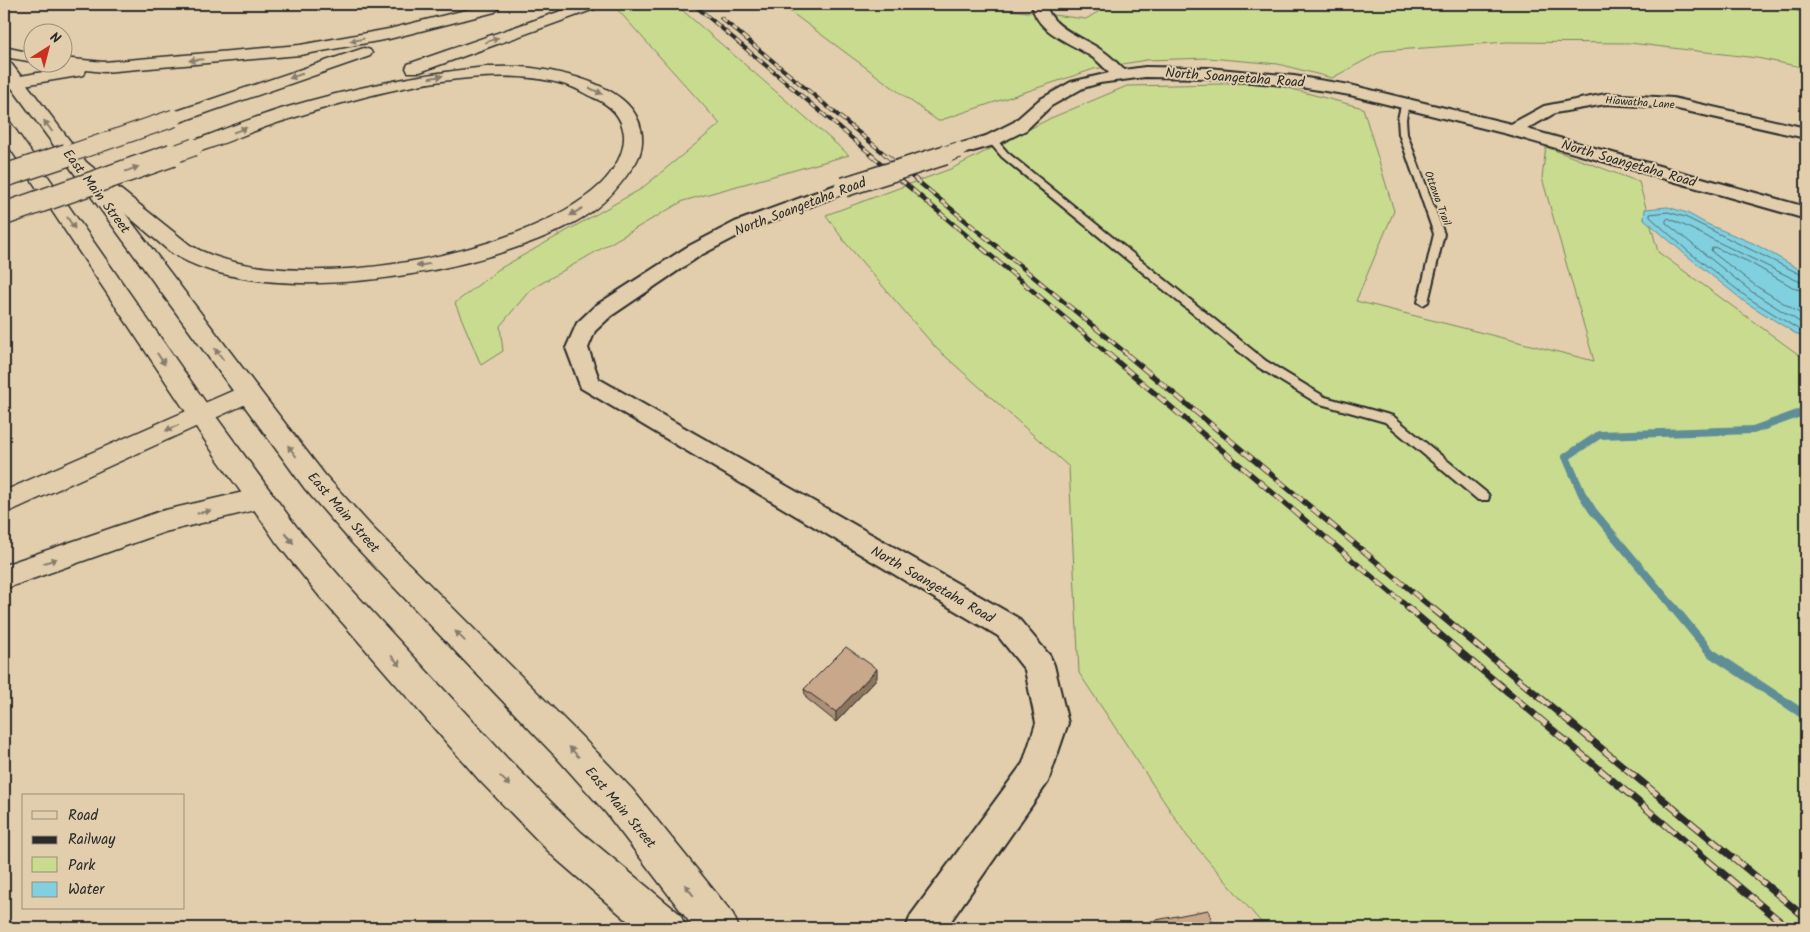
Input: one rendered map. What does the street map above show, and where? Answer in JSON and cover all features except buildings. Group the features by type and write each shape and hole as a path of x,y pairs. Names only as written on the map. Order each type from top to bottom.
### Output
{"main road":[{"path":"4,176 507,4"},
{"path":"4,214 595,4"},
{"path":"7,77 300,50 389,34 490,10"},
{"path":"4,52 22,56"},
{"path":"72,64 104,67"},
{"path":"79,166 173,242 192,255 216,264 266,274 338,276 386,271 451,260 518,240 550,226 578,212 614,181 627,162 633,146 633,128 628,115 616,102 599,92 558,78 512,72 450,75 418,80 374,90 270,119"},
{"name":"East Main Street","path":"7,77 79,166 315,482 362,535 570,748 619,801 719,928"},
{"path":"4,126 200,415 286,534 331,588 493,769 568,846 637,928"},
{"path":"4,503 248,393"},
{"path":"4,577 161,522 261,499"},
{"path":"568,846 666,928"}],"street":[{"path":"1039,4 1038,10 1049,24 1094,51 1120,75"},
{"name":"North Soangetaha Road","path":"924,928 1037,771 1052,724 1039,665 1008,627 589,383 577,348 585,328 603,311 694,251 750,223 844,187 992,140 1020,126 1045,104 1077,85 1120,75 1145,72 1171,71 1240,75 1319,84 1513,130 1806,213"},
{"name":"Hiawatha Lane","path":"1513,130 1550,109 1606,99 1673,103 1801,132"}],"lane":[{"name":"Ottawa Trail","path":"1405,103 1402,120 1403,134 1439,234 1424,302"},
{"path":"992,140 1005,155 1262,364 1321,400 1389,419 1483,497"}],"green space":[{"path":"631,4 675,4 849,155 683,201 530,290 500,326 503,351 481,365 455,303 499,269 641,189 720,124 617,9"},
{"path":"780,4 961,4 1086,19 1111,4 1744,4 1806,12 1806,68 1757,58 1630,43 1507,42 1382,51 1332,78 1278,64 1209,58 1146,60 1094,69 938,121"},
{"path":"1269,83 1363,108 1394,211 1356,301 1594,361 1542,178 1546,147 1639,182 1658,252 1806,360 1806,400 1799,409 1806,418 1806,928 1266,928 1187,836 1079,673 1069,467 936,348 844,241 826,215 953,168 1051,118 1127,86"}],"water":[{"path":"1668,207 1687,213 1707,224 1755,244 1806,273 1806,340 1745,302 1644,219 1645,209"}],"waterway":[{"path":"1674,608 1593,511 1582,494 1566,457 1599,435 1753,430 1806,411"},
{"path":"1673,607 1711,653 1806,716"}],"railway":[{"path":"693,4 873,156"},
{"path":"721,18 887,156"},
{"path":"871,155 1108,354"},
{"path":"886,155 1127,354"},
{"path":"1107,353 1409,608"},
{"path":"1125,353 1432,608"},
{"path":"1407,607 1788,928"},
{"path":"1431,607 1806,918"}]}
